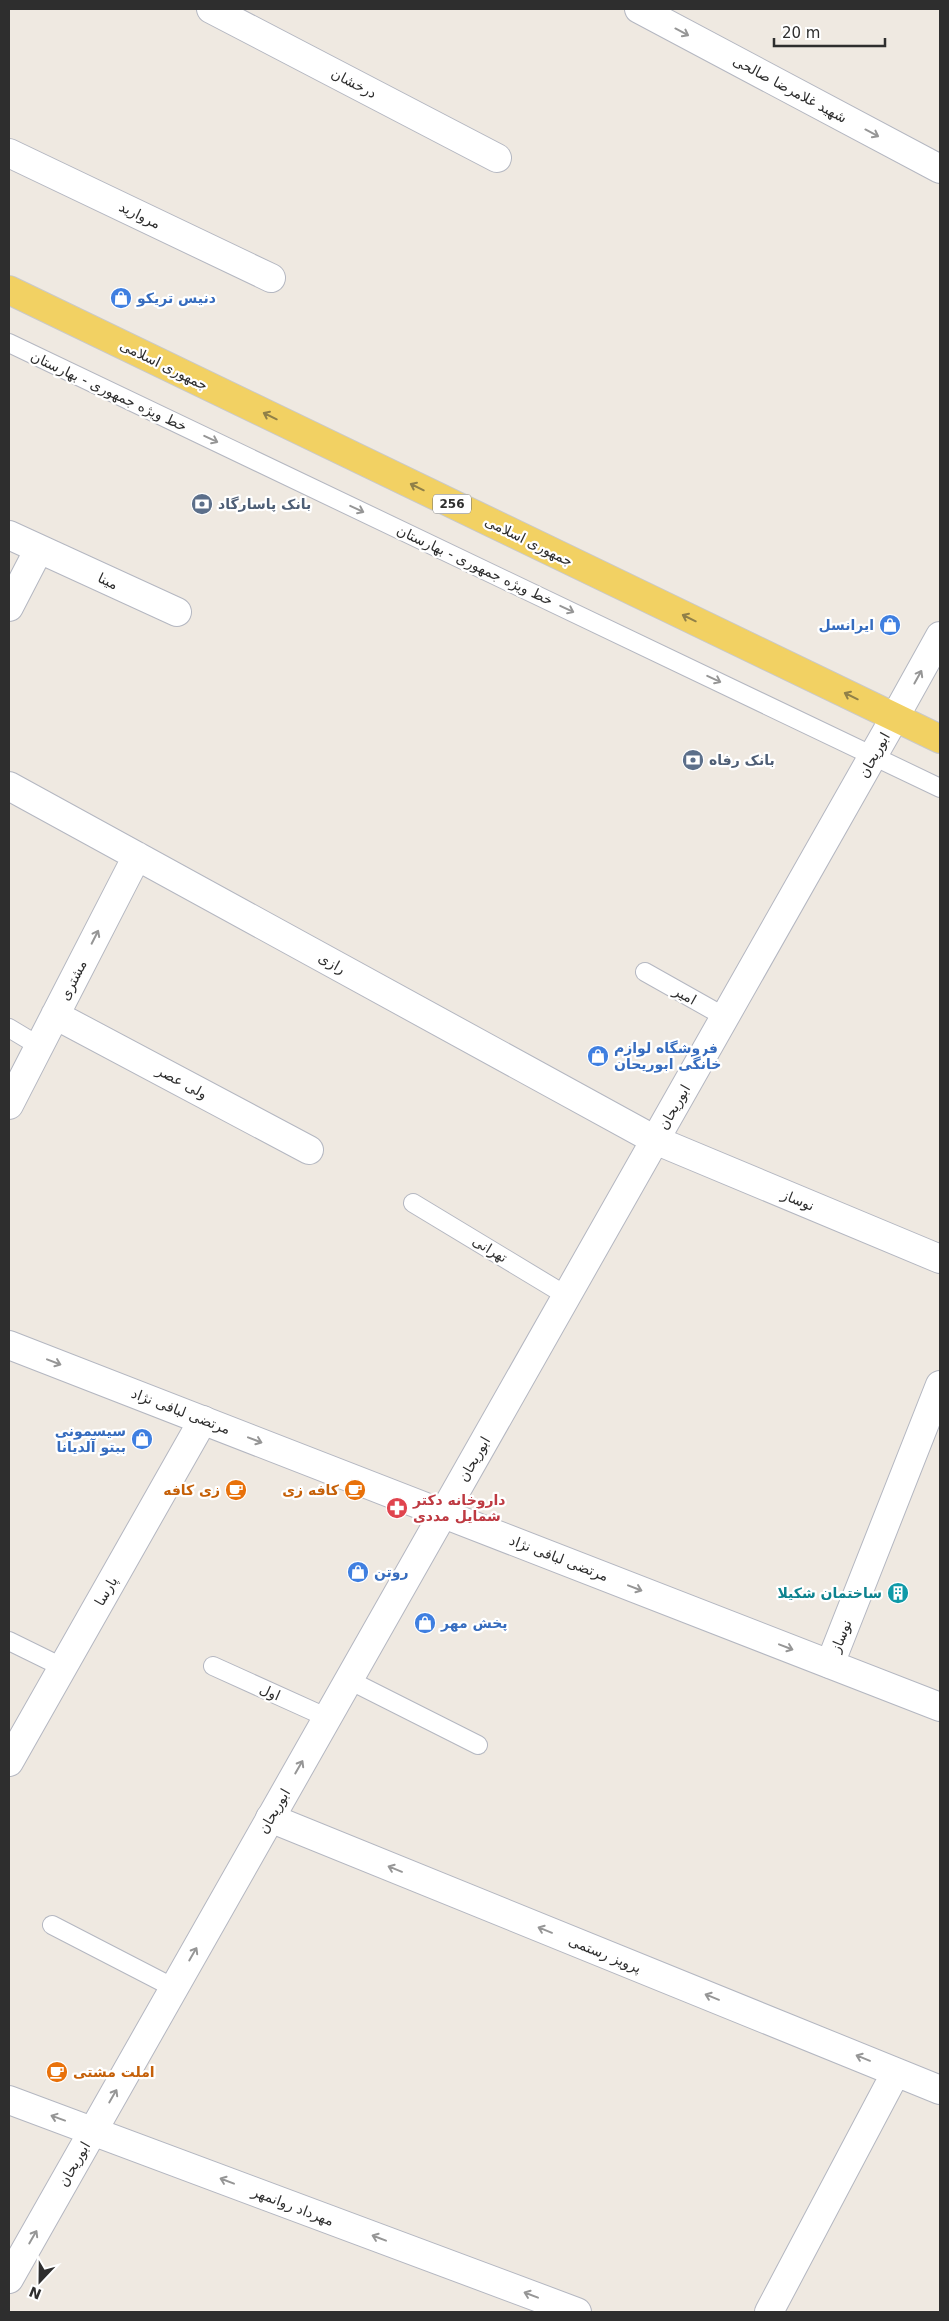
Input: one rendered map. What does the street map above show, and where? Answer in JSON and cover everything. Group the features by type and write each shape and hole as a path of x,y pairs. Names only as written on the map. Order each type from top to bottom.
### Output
{"main road":[{"name":"جمهوری اسلامی","path":"9,290 940,739"}],"street":[{"name":"درخشان","path":"211,9 498,158"},
{"name":"شهید غلامرضا صالحی","path":"639,9 940,169"},
{"name":"مروارید","path":"9,152 270,278"},
{"name":"مینا","path":"9,535 177,612"},
{"path":"9,607 39,549"},
{"name":"ابوریحان","path":"9,2279 874,756 940,636"},
{"name":"رازی","path":"9,786 655,1140"},
{"name":"مشتری","path":"9,1105 137,856"},
{"name":"ولی عصر","path":"55,1015 309,1150"},
{"name":"نوساز","path":"655,1140 940,1259"},
{"name":"مرتضی لبافی نژاد","path":"9,1345 940,1707"},
{"name":"نوساز","path":"830,1664 940,1385"},
{"name":"پارسا","path":"9,1762 203,1420"},
{"name":"پرویز رستمی","path":"270,1818 940,2090"},
{"path":"769,2312 896,2072"},
{"name":"مهرداد روانمهر","path":"9,2100 577,2312"}],"lane":[{"name":"خط ویژه جمهوری - بهارستان","path":"9,343 940,788"},
{"name":"امیر","path":"645,972 725,1017"},
{"path":"9,1028 39,1046"},
{"name":"تهرانی","path":"413,1203 567,1296"},
{"path":"9,1640 62,1668"},
{"name":"اول","path":"213,1666 328,1718"},
{"path":"349,1680 478,1745"},
{"path":"52,1925 174,1988"}],"place":[{"name":"دنیس تریکو","path":"121,298"},
{"name":"بانک پاسارگاد","path":"202,504"},
{"name":"ایرانسل","path":"890,625"},
{"name":"بانک رفاه","path":"693,760"},
{"name":"فروشگاه لوازم خانگی ابوریحان","path":"598,1056"},
{"name":"سیسمونی ببتو آلدیانا","path":"142,1439"},
{"name":"زی کافه","path":"236,1490"},
{"name":"کافه زی","path":"355,1490"},
{"name":"داروخانه دکتر شمایل مددی","path":"397,1508"},
{"name":"روتن","path":"358,1572"},
{"name":"ساختمان شکیلا","path":"898,1593"},
{"name":"پخش مهر","path":"425,1623"},
{"name":"املت مشتی","path":"57,2072"}]}
